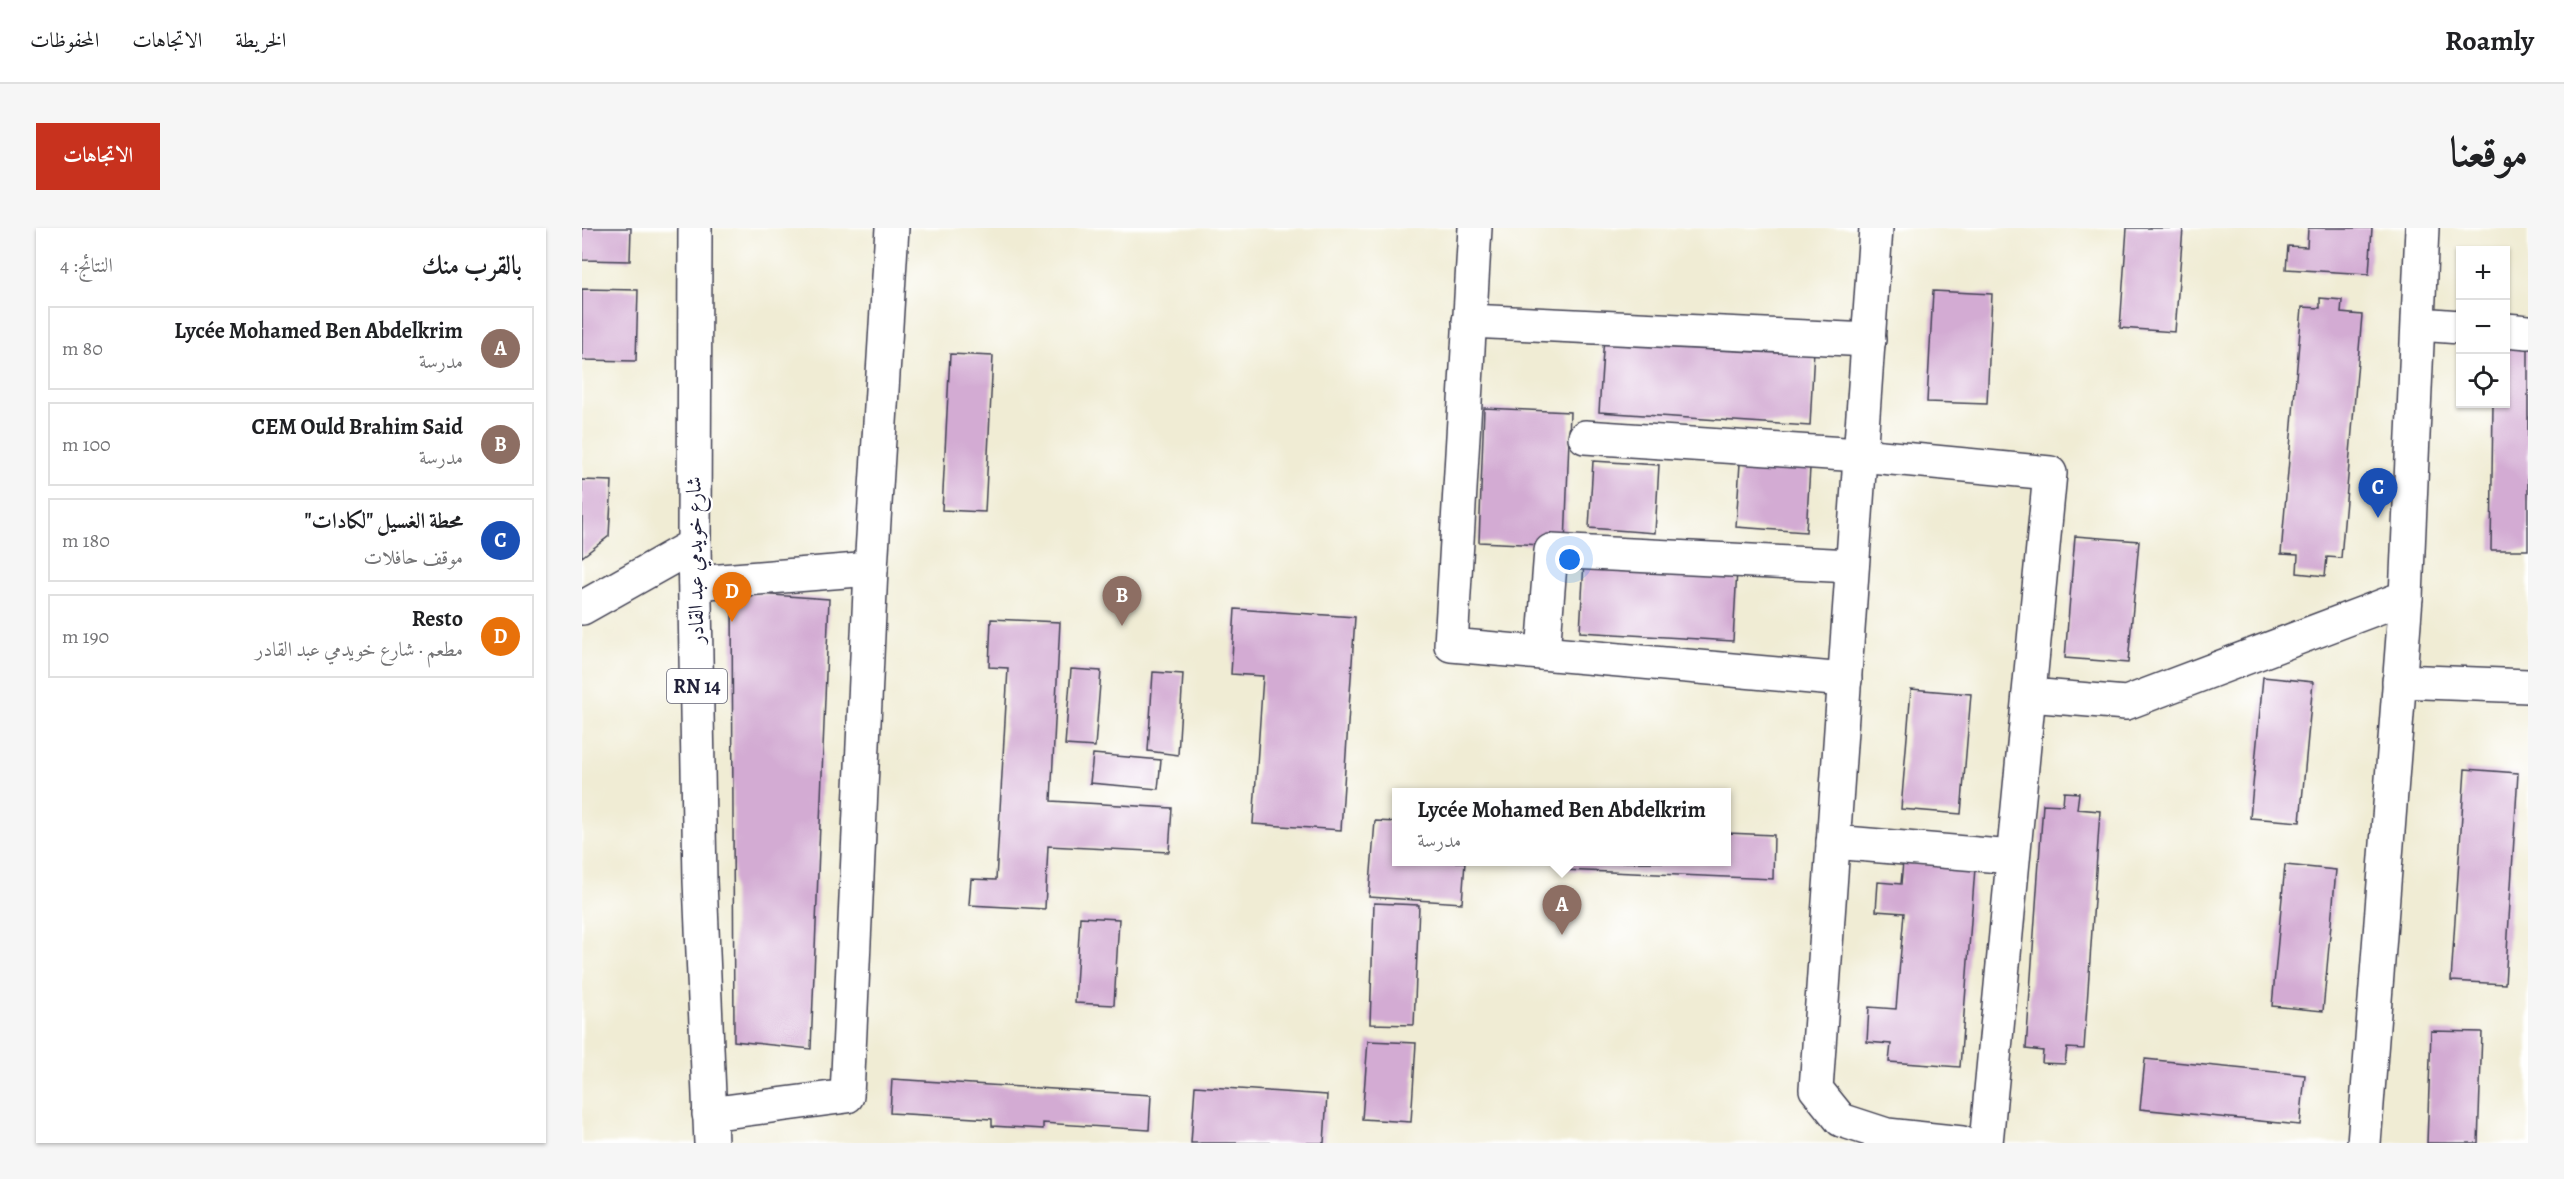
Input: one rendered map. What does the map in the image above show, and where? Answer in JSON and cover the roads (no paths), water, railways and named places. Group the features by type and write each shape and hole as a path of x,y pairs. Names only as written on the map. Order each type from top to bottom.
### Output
{"street":[{"name":"شارع خويدمي عبد القادر","path":"695,228 694,545 700,881 710,1128"},
{"path":"710,1128 847,1096 871,569 892,228"},
{"path":"1475,228 1451,645 1845,680"},
{"path":"1876,228 1816,1089 1841,1120 1887,1135 1962,1143"},
{"path":"2364,1143 2406,597 2422,228"},
{"path":"1469,321 1869,340"},
{"path":"2419,324 2456,327"},
{"path":"2510,330 2528,332"},
{"path":"1585,437 1860,455 2050,474 1986,1143"},
{"path":"582,608 694,545"},
{"path":"1543,653 1551,550 1852,566"},
{"path":"696,583 871,569"},
{"path":"2029,695 2126,703 2406,597"},
{"path":"2399,681 2528,686"},
{"path":"1833,842 2013,857"}],"place":[{"name":"محطة الغسيل \"لكادات\"","path":"2378,518"},
{"name":"Resto","path":"732,622"},
{"name":"CEM Ould Brahim Said","path":"1122,626"},
{"name":"Lycée Mohamed Ben Abdelkrim","path":"1562,935"}]}
